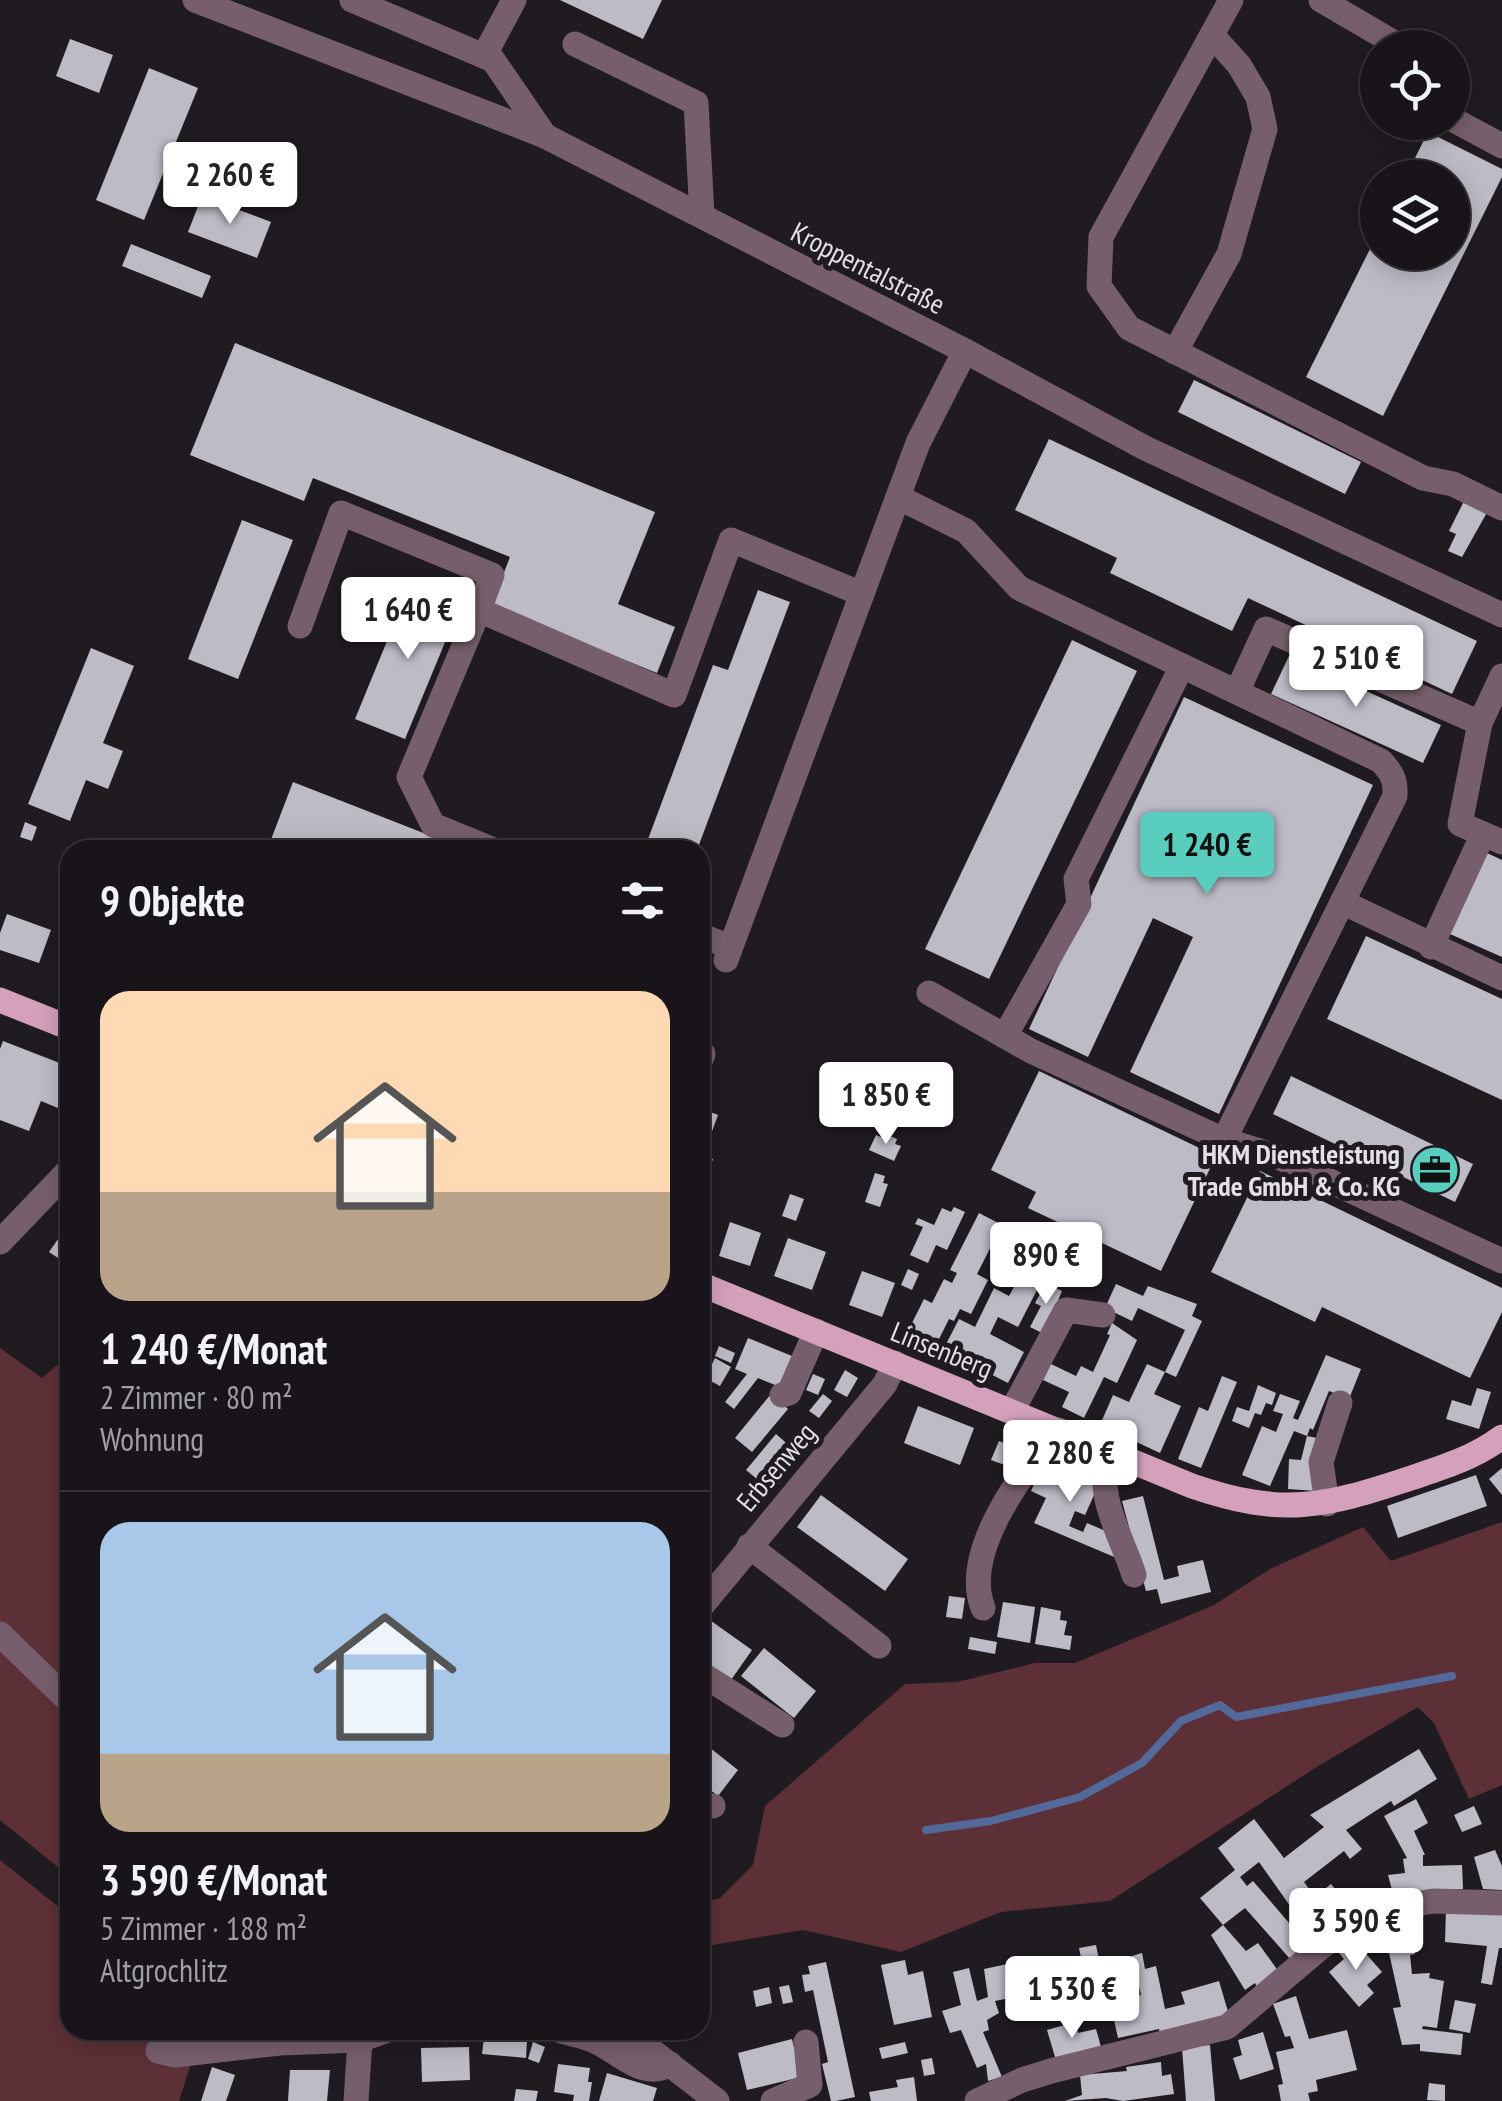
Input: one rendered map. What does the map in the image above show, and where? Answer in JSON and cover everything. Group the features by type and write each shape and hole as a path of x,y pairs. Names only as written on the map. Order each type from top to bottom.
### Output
{"main road":[{"path":"0,1000 60,1024"},
{"name":"Linsenberg","path":"710,1288 1192,1486 1238,1500 1292,1506 1326,1504 1460,1462 1502,1437"}],"street":[{"name":"Kroppentalstraße","path":"196,0 544,136 965,351 1145,448 1502,615"},
{"path":"352,0 493,60 544,136"},
{"path":"484,56 514,0"},
{"path":"1231,0 1102,236 1099,286 1129,328 1423,478 1453,484 1502,508"},
{"path":"1321,0 1376,30"},
{"path":"1176,352 1229,254 1264,129 1258,97 1238,65 1212,35"},
{"path":"575,44 696,103 702,216"},
{"path":"1470,129 1502,146"},
{"path":"710,941 728,954 918,443 965,351"},
{"path":"898,497 966,531 1019,588 1382,761 1391,772 1396,783 1395,796 1224,1140"},
{"path":"300,626 341,513 492,574 409,777 433,825 470,840"},
{"path":"479,610 674,695 731,540 862,594"},
{"path":"1237,692 1266,629 1480,723"},
{"path":"1005,1036 1080,904 1076,879 1182,666"},
{"path":"1432,947 1492,838 1460,824 1480,723 1502,676"},
{"path":"1342,902 1502,978"},
{"path":"929,993 1005,1036 1224,1140 1276,1156 1502,1262"},
{"path":"0,1242 60,1179"},
{"path":"1007,1409 1066,1310 1104,1315"},
{"path":"782,1395 789,1393 816,1331"},
{"path":"1007,1409 1038,1338"},
{"name":"Erbsenweg","path":"710,1595 885,1384 895,1363"},
{"path":"1326,1504 1321,1462 1340,1403"},
{"path":"983,1608 978,1596 977,1567 1014,1487 1059,1430"},
{"path":"1111,1452 1104,1466 1103,1484 1134,1574"},
{"path":"749,1546 880,1646"},
{"path":"0,1634 60,1692"},
{"path":"710,1679 782,1725"},
{"path":"977,2101 1022,2080 1226,2028 1320,1948 1373,1912 1433,1901 1502,1904"},
{"path":"158,2051 175,2054 280,2043 360,2040 356,2101"},
{"path":"591,2040 634,2064 654,2069 670,2064"},
{"path":"638,2040 717,2101"},
{"path":"773,2101 810,2085 806,2042"}],"shaded area":[{"path":"0,1348 42,1378 60,1363 60,1869 0,1820"},
{"path":"1502,1522 1502,1785 1469,1799 1434,1723 1418,1707 1315,1768 1110,1901 1001,1912 901,1952 803,1930 710,1945 710,1900 720,1898 753,1865 765,1806 905,1684 957,1682 1035,1663 1075,1663 1214,1605 1270,1569 1363,1527 1391,1561"},
{"path":"0,1860 60,1908 60,2040 199,2040 179,2101 0,2101"}],"building":[{"path":"560,0 662,0 643,39"},
{"path":"70,39 113,55 99,93 56,76"},
{"path":"149,68 198,88 144,220 96,200"},
{"path":"1424,140 1444,140 1502,169 1502,177 1470,241 1470,160 1414,160"},
{"path":"202,196 271,222 257,258 188,232"},
{"path":"131,244 211,276 202,298 122,266"},
{"path":"1360,269 1456,270 1383,416 1306,377"},
{"path":"235,343 655,512 618,604 675,627 657,673 491,606 510,557 313,478 304,501 190,455"},
{"path":"1194,380 1361,462 1345,494 1178,412"},
{"path":"1049,439 1477,641 1452,694 1248,598 1232,631 1110,573 1117,558 1015,510"},
{"path":"1466,497 1489,509 1462,557 1448,551 1456,534 1449,531"},
{"path":"242,520 293,540 238,679 188,659"},
{"path":"410,585 460,606 405,739 355,719"},
{"path":"758,590 790,602 701,840 648,840 713,665 728,670"},
{"path":"1072,640 1137,671 989,979 925,949"},
{"path":"91,648 134,666 103,743 123,751 108,789 86,780 70,821 28,804"},
{"path":"1289,656 1441,725 1423,763 1271,694"},
{"path":"1184,697 1373,785 1219,1114 1130,1072 1193,937 1153,918 1088,1057 1029,1029"},
{"path":"293,782 441,840 271,840"},
{"path":"25,822 37,827 32,841 20,837"},
{"path":"1487,853 1502,860 1502,957 1450,934"},
{"path":"7,914 51,930 39,963 0,950 0,933"},
{"path":"1366,936 1502,999 1502,1100 1327,1019"},
{"path":"3,1041 60,1063 60,1109 41,1101 29,1131 0,1120"},
{"path":"1039,1071 1216,1156 1161,1271 1028,1208 1036,1192 991,1170"},
{"path":"1291,1076 1473,1164 1455,1202 1273,1114"},
{"path":"710,1112 718,1115 710,1137"},
{"path":"883,1133 897,1139 895,1144 901,1146 894,1161 869,1150 876,1135 881,1137"},
{"path":"1260,1171 1502,1288 1502,1312 1470,1378 1322,1307 1315,1322 1211,1272"},
{"path":"875,1173 885,1176 883,1183 888,1184 880,1207 865,1202"},
{"path":"790,1194 804,1199 796,1221 782,1216"},
{"path":"954,1207 965,1212 947,1250 936,1245 928,1263 910,1255 923,1227 915,1224 918,1218 934,1225 942,1208 951,1212"},
{"path":"979,1213 1002,1225 977,1274 988,1280 971,1314 960,1309 954,1321 949,1319 936,1345 908,1331 924,1299 932,1303 944,1279 952,1283 957,1273 950,1270"},
{"path":"730,1222 761,1233 750,1266 719,1256"},
{"path":"60,1236 60,1259 49,1252"},
{"path":"788,1238 826,1252 812,1290 774,1276"},
{"path":"908,1269 919,1274 912,1290 901,1285"},
{"path":"862,1271 895,1283 882,1317 849,1305"},
{"path":"1019,1278 1038,1288 1018,1327 998,1317 990,1334 1024,1352 1008,1383 943,1350 959,1319 975,1327 994,1288 1009,1296"},
{"path":"1046,1283 1062,1291 1044,1334 1030,1327 1041,1306 1035,1303"},
{"path":"1116,1284 1143,1296 1148,1286 1197,1304 1192,1316 1202,1321 1176,1377 1165,1372 1185,1330 1138,1308 1132,1321 1105,1308"},
{"path":"1112,1323 1137,1340 1117,1383 1104,1377 1084,1418 1062,1407 1069,1392 1043,1380 1051,1364 1076,1376 1081,1366 1093,1372"},
{"path":"748,1338 792,1356 780,1387 758,1378 734,1409 725,1402 747,1374 735,1369"},
{"path":"719,1346 735,1353 731,1363 715,1356"},
{"path":"1326,1355 1361,1369 1349,1399 1329,1391 1313,1430 1310,1428 1307,1436 1294,1431 1270,1486 1242,1475 1262,1426 1276,1432 1283,1414 1273,1411 1280,1394 1300,1401 1293,1418 1298,1420"},
{"path":"715,1358 731,1367 720,1386 710,1381"},
{"path":"1147,1364 1165,1372 1154,1394 1181,1406 1160,1453 1100,1425 1113,1395 1129,1402"},
{"path":"845,1370 858,1378 847,1397 834,1390"},
{"path":"813,1374 825,1379 818,1395 806,1390"},
{"path":"1222,1376 1237,1382 1201,1468 1178,1459 1199,1407 1208,1411"},
{"path":"1258,1385 1276,1393 1272,1405 1266,1403 1261,1415 1255,1413 1249,1428 1232,1421 1237,1407 1249,1411"},
{"path":"1477,1388 1491,1392 1479,1429 1446,1419 1452,1400 1471,1406"},
{"path":"771,1394 788,1409 752,1452 735,1438"},
{"path":"823,1394 832,1401 819,1418 809,1411"},
{"path":"918,1406 974,1428 960,1465 904,1443"},
{"path":"776,1434 802,1457 773,1492 746,1470"},
{"path":"1307,1436 1322,1439 1316,1491 1288,1489 1289,1459 1301,1460"},
{"path":"999,1441 1025,1451 1018,1470 991,1460"},
{"path":"1045,1458 1100,1482 1085,1515 1075,1511 1069,1526 1083,1532 1087,1523 1115,1535 1110,1547 1122,1552 1119,1559 1034,1523 1046,1498 1031,1491"},
{"path":"1502,1468 1502,1495 1489,1479"},
{"path":"1476,1475 1487,1506 1398,1538 1387,1506"},
{"path":"821,1495 908,1559 885,1591 797,1527"},
{"path":"1143,1496 1164,1580 1179,1576 1177,1566 1203,1560 1211,1592 1161,1604 1157,1589 1146,1591 1122,1501"},
{"path":"949,1596 965,1598 962,1619 946,1617"},
{"path":"1003,1602 1035,1607 1030,1643 997,1637"},
{"path":"1041,1607 1061,1611 1060,1620 1067,1621 1064,1635 1072,1636 1070,1650 1035,1644"},
{"path":"710,1620 752,1650 731,1680 710,1665"},
{"path":"970,1637 997,1642 995,1654 968,1649"},
{"path":"764,1648 816,1691 794,1718 741,1676"},
{"path":"710,1748 738,1770 718,1796 710,1790"},
{"path":"1419,1749 1437,1779 1394,1806 1391,1801 1346,1830 1362,1849 1350,1859 1344,1851 1304,1882 1315,1897 1331,1884 1352,1910 1314,1940 1259,1862 1240,1877 1247,1886 1253,1881 1308,1945 1291,1960 1245,1908 1223,1925 1200,1898 1235,1870 1218,1848 1254,1819 1284,1858 1324,1827 1310,1815"},
{"path":"1416,1799 1428,1823 1414,1831 1425,1855 1423,1866 1462,1865 1463,1889 1393,1894 1388,1875 1405,1873 1403,1859 1407,1858 1384,1816"},
{"path":"1474,1806 1482,1824 1462,1832 1454,1815"},
{"path":"1495,1850 1502,1866 1502,1890 1483,1889 1474,1857"},
{"path":"1446,1910 1502,1915 1502,1948 1492,1985 1481,1983 1487,1946 1445,1942"},
{"path":"1409,1914 1415,1938 1411,1939 1415,1954 1410,1955 1412,1974 1430,1973 1429,1978 1444,1981 1437,2028 1422,2029 1463,2034 1461,2055 1420,2051 1420,2044 1402,2045 1393,2008 1401,2007 1382,1921"},
{"path":"1223,1925 1246,1951 1258,1943 1279,1972 1245,1990 1211,1935"},
{"path":"1354,1940 1382,1972 1367,1985 1374,1993 1359,2007 1329,1972 1344,1959 1339,1953"},
{"path":"1096,1945 1101,1969 1115,1966 1119,1985 1088,1991 1079,1948"},
{"path":"1142,1953 1145,1969 1156,1966 1165,2009 1185,2004 1181,1992 1219,1981 1229,2015 1160,2034 1159,2029 1118,2038 1110,2002 1141,1995 1132,1956"},
{"path":"905,1960 908,1975 923,1971 932,2017 894,2025 881,1965"},
{"path":"826,1962 855,2097 836,2101 831,2101 822,2064 828,2062 813,1990 805,1992 802,1975 810,1974 808,1966"},
{"path":"1017,1962 1024,1995 995,2001 999,2013 987,2020 989,2030 983,2032 1002,2077 988,2081 986,2064 977,2068 961,2030 950,2033 942,2011 961,2005 953,1972 969,1968 977,2001 988,1997 984,1969"},
{"path":"789,1985 793,2002 783,2004 779,1987"},
{"path":"769,1987 772,2003 756,2007 753,1991"},
{"path":"1296,1996 1309,2039 1347,2030 1357,2070 1316,2080 1318,2091 1308,2093 1310,2101 1281,2101 1278,2085 1283,2084 1276,2052 1294,2048 1290,2036 1285,2037 1273,2004"},
{"path":"1455,2000 1476,2004 1470,2033 1449,2029"},
{"path":"1075,2022 1078,2033 1096,2029 1101,2047 1056,2060 1047,2030"},
{"path":"1263,2032 1274,2069 1240,2080 1233,2058 1242,2055 1238,2040"},
{"path":"792,2039 801,2077 747,2090 738,2053"},
{"path":"484,2040 527,2041 526,2058 482,2054"},
{"path":"533,2042 545,2047 539,2063 528,2059"},
{"path":"905,2042 908,2053 882,2059 879,2048"},
{"path":"1210,2045 1215,2101 1186,2101 1182,2048"},
{"path":"469,2047 470,2080 422,2082 421,2048"},
{"path":"932,2058 935,2074 924,2076 921,2060"},
{"path":"1161,2062 1162,2076 1171,2074 1174,2094 1123,2101 1065,2101 1082,2095 1080,2075 1127,2071 1126,2067"},
{"path":"558,2064 590,2068 589,2101 573,2101 574,2095 554,2092"},
{"path":"212,2067 235,2075 226,2101 201,2101"},
{"path":"290,2070 330,2070 327,2101 288,2101"},
{"path":"607,2073 657,2088 653,2101 599,2101"},
{"path":"914,2077 917,2101 871,2101 869,2092 898,2087 896,2080"},
{"path":"1429,2083 1445,2085 1445,2101 1427,2100"},
{"path":"516,2089 538,2091 536,2101 514,2101"}],"waterway":[{"path":"926,1830 991,1821 1080,1797 1142,1763 1181,1721 1220,1705 1236,1717 1452,1676"}],"place":[{"name":"HKM Dienstleistung Trade GmbH & Co. KG","path":"1435,1170"}]}
